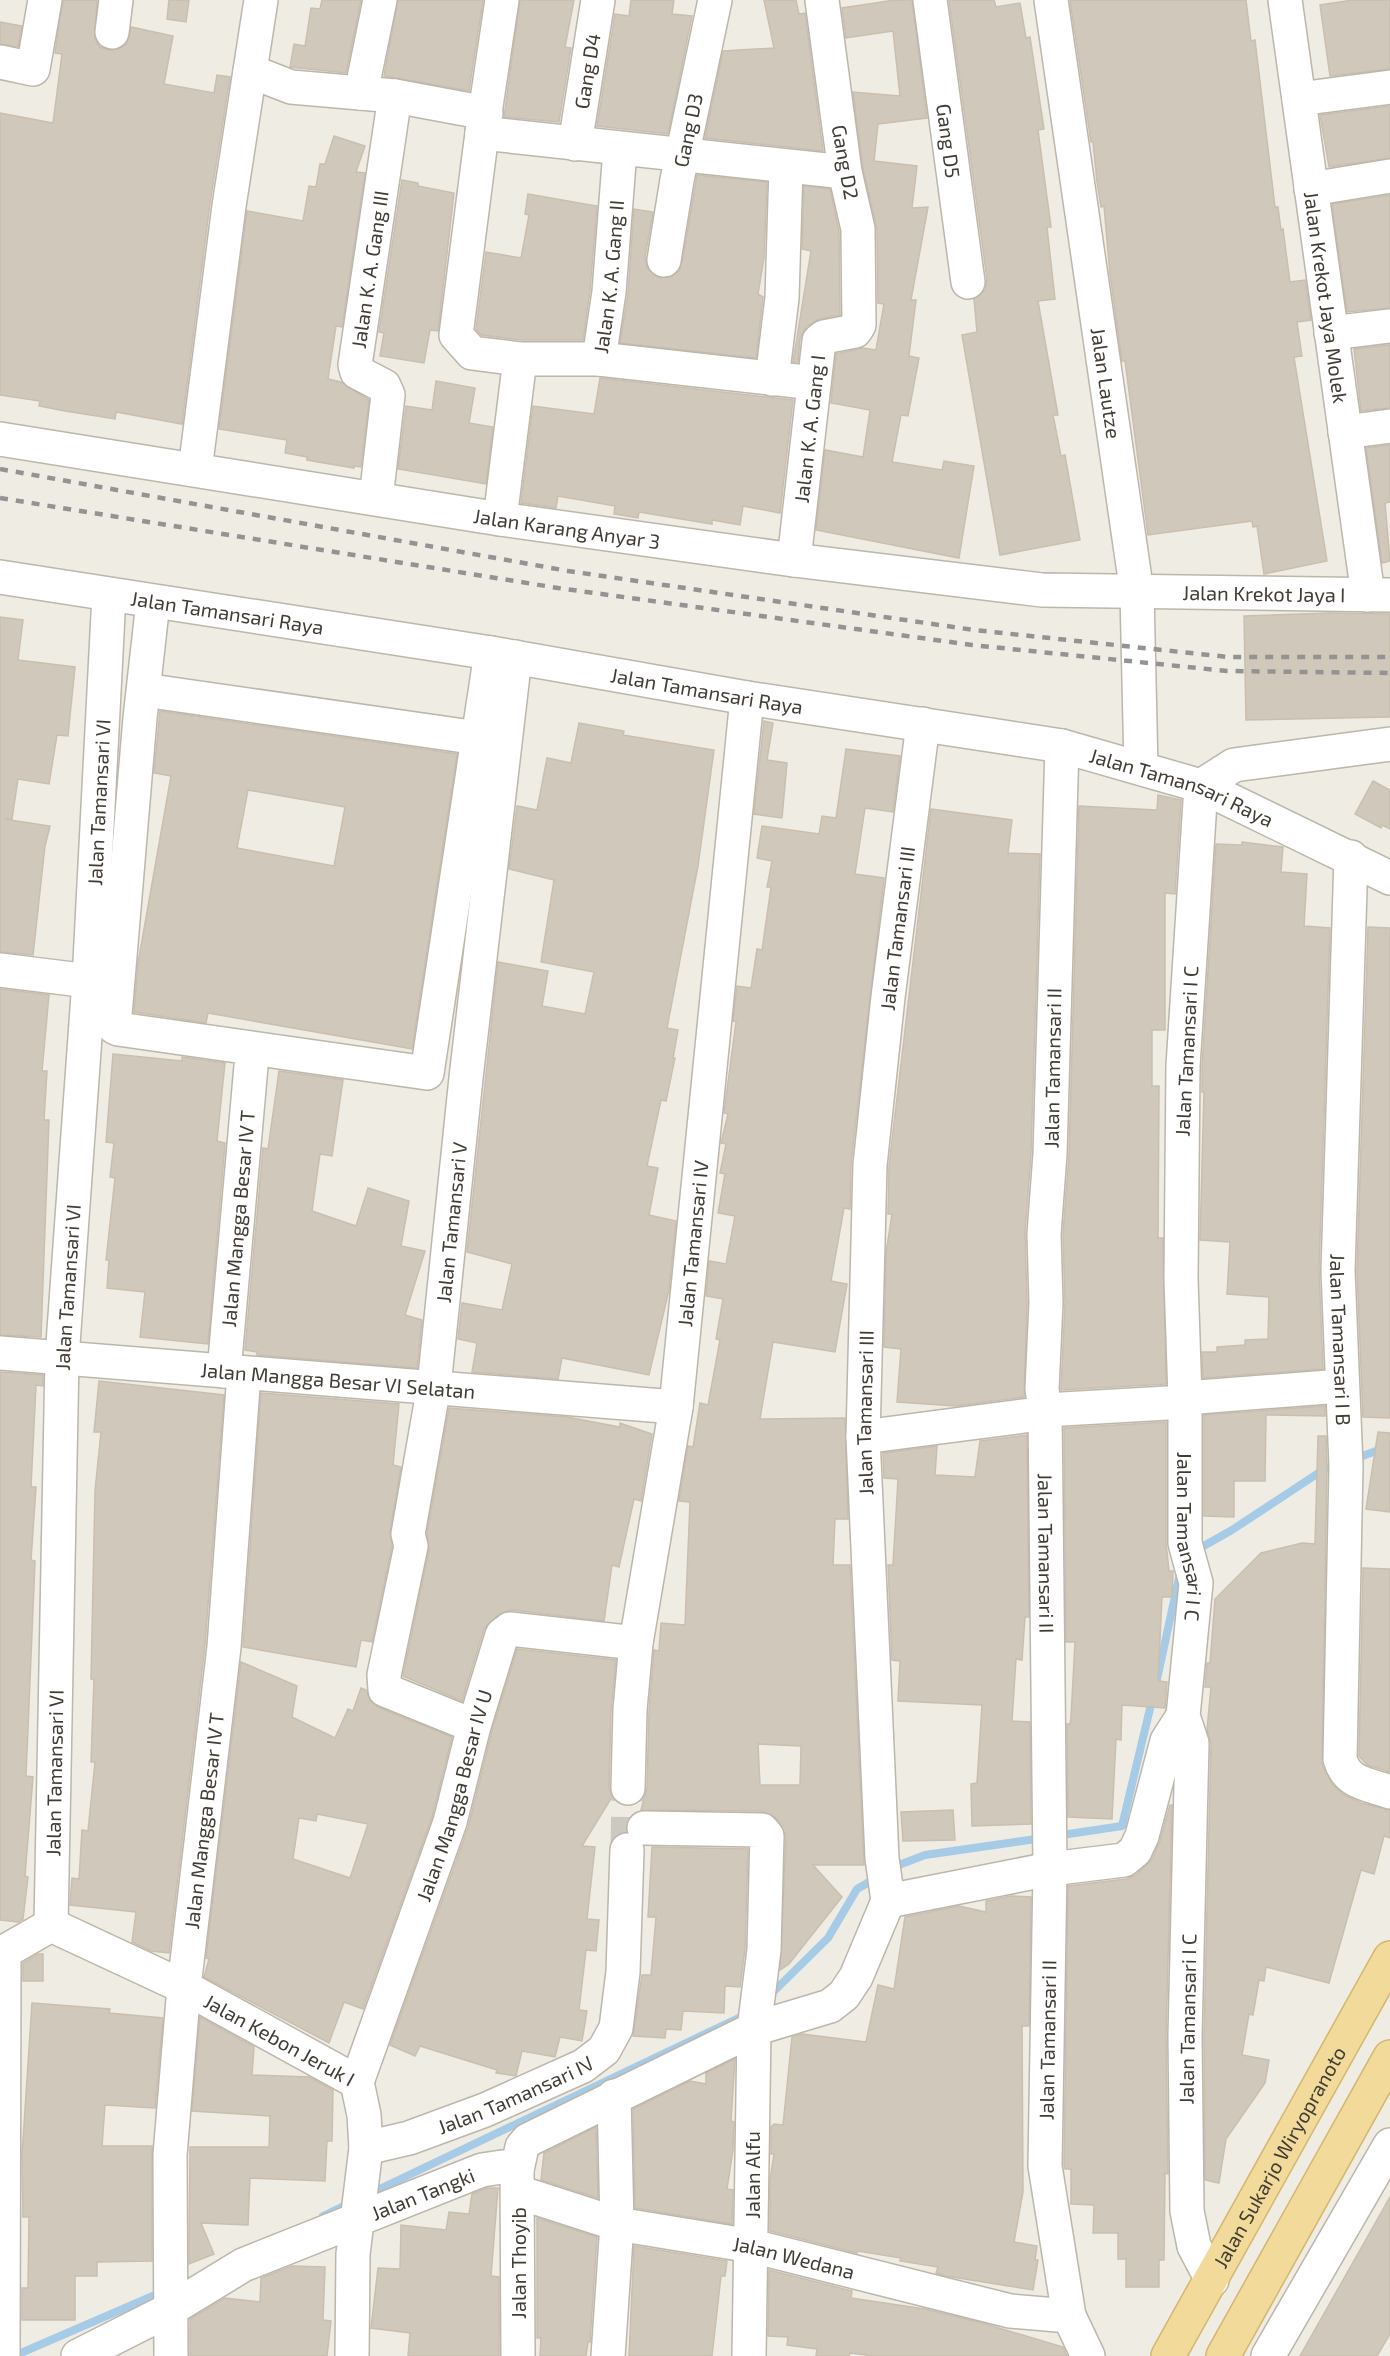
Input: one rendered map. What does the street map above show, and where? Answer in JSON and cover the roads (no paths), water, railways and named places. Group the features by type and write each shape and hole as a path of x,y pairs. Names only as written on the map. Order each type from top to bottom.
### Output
{"main road":[{"name":"Jalan Sukarjo Wiryopranoto","path":"1168,2356 1390,1958"},
{"path":"1223,2356 1390,2057"}],"street":[{"path":"0,62 33,69 45,0"},
{"path":"112,32 116,0"},
{"path":"195,470 227,217 261,0"},
{"path":"361,93 380,0"},
{"path":"484,123 502,0"},
{"name":"Gang D4","path":"575,144 598,0"},
{"name":"Gang D3","path":"664,260 682,155 715,0"},
{"name":"Gang D2","path":"822,0 845,172 858,229 858,325"},
{"name":"Gang D5","path":"930,0 968,282"},
{"name":"Jalan Lautze","path":"1051,0 1137,593 1141,768"},
{"name":"Jalan Krekot Jaya Molek","path":"1285,0 1345,432 1379,595"},
{"path":"250,71 291,87 395,96 484,123 575,144 845,172"},
{"path":"1299,99 1390,87"},
{"name":"Jalan K. A. Gang III","path":"376,498 388,395 384,386 357,372 355,364 395,96"},
{"name":"Jalan K. A. Gang II","path":"484,123 456,335 472,353 520,359 599,359 609,292 620,150"},
{"path":"772,379 782,298 786,167"},
{"path":"1311,189 1390,176"},
{"name":"Jalan K. A. Gang I","path":"794,560 820,339 855,331 858,325"},
{"path":"1331,333 1390,326"},
{"path":"500,519 520,359"},
{"path":"599,359 814,383"},
{"path":"1345,432 1390,426"},
{"name":"Jalan Karang Anyar 3","path":"0,439 500,519 794,560 1042,590 1137,593"},
{"name":"Jalan Tamansari Raya","path":"0,577 109,596 503,655 747,698 1062,746 1201,786 1351,857 1390,878"},
{"name":"Jalan Krekot Jaya I","path":"1137,593 1379,595"},
{"name":"Jalan Tamansari VI","path":"51,1925 62,1358 89,981 109,596"},
{"path":"153,602 114,1027 251,1050 427,1073 478,738 503,655"},
{"name":"Jalan Tamansari V","path":"474,1726 385,1689 384,1675 411,1546 408,1534 434,1386 466,1078 503,655"},
{"path":"144,690 478,738"},
{"name":"Jalan Tamansari IV","path":"628,1788 630,1710 636,1643 676,1407 747,698"},
{"name":"Jalan Tamansari III","path":"754,2026 830,2006 844,1995 856,1977 885,1881 863,1437 870,1165 888,998 923,723"},
{"path":"1201,786 1234,765 1390,744"},
{"name":"Jalan Tamansari II","path":"1062,746 1050,1154 1044,1234 1046,1303 1042,1389 1045,1410 1050,1849 1045,2166 1069,2316 1088,2356"},
{"name":"Jalan Tamansari I C","path":"1201,786 1183,1066 1181,1279 1189,1556 1196,1583 1183,1716 1192,1743 1185,2036 1187,2211 1194,2246 1212,2280"},
{"name":"Jalan Tamansari I B","path":"1351,857 1338,1271 1346,1466 1340,1759 1344,1772 1354,1780 1390,1792"},
{"path":"0,970 89,981"},
{"name":"Jalan Mangga Besar IV T","path":"171,2356 170,2155 184,1987 224,1647 234,1372 251,1066"},
{"name":"Jalan Mangga Besar VI Selatan","path":"0,1353 676,1407"},
{"path":"863,1437 1039,1414 1045,1410 1341,1386"},
{"name":"Jalan Mangga Besar IV U","path":"357,2082 450,1822 474,1726 502,1635 510,1629 636,1643"},
{"path":"885,1881 1050,1849 1124,1860 1135,1851 1142,1836 1167,1741 1183,1716"},
{"name":"Jalan Alfu","path":"636,1839 762,1830 765,1833 767,1890 754,2026 749,2356"},
{"name":"Jalan Tamansari IV","path":"364,2156 484,2110 583,2066 604,2050 616,2028 636,1839"},
{"path":"3,2347 2,1952 51,1925"},
{"name":"Jalan Kebon Jeruk I","path":"51,1925 184,1987 357,2082 364,2115 364,2156 356,2216 351,2356"},
{"path":"518,2181 522,2147 528,2140 754,2026"},
{"path":"608,2356 617,2224 615,2096"},
{"path":"1268,2356 1390,2145"},
{"name":"Jalan Tangki","path":"78,2356 243,2265 356,2216 482,2170 502,2167 518,2181"},
{"name":"Jalan Wedana","path":"518,2181 617,2224 752,2246 1010,2311 1069,2316"},
{"name":"Jalan Thoyib","path":"518,2181 518,2356"}],"waterway":[{"path":"1354,1459 1390,1446"},
{"path":"1193,1552 1232,1530 1326,1468 1339,1464"},
{"path":"1156,1684 1180,1573"},
{"path":"1055,1836 1122,1826 1153,1696"},
{"path":"891,1868 925,1855 1043,1838"},
{"path":"769,1996 828,1938 857,1889 878,1877"},
{"path":"369,2194 747,2014"},
{"path":"323,2216 352,2202"},
{"path":"14,2356 162,2292"}],"tunnel":[{"path":"627,1850 628,1788"}],"railway":[{"path":"0,469 568,571 974,630 1228,657 1390,657"},
{"path":"0,498 558,588 972,645 1227,671 1390,673"}]}
